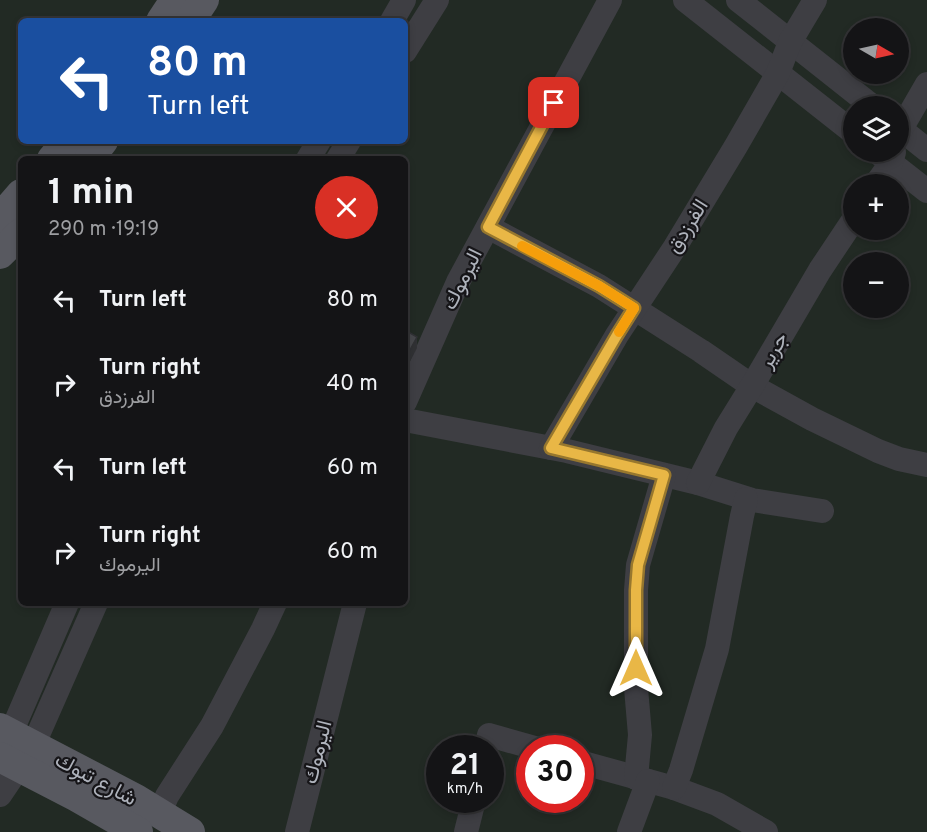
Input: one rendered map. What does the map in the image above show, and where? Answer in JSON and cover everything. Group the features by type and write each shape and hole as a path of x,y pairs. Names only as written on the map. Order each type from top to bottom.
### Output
{"main road":[{"path":"163,18 175,0"},
{"path":"192,18 204,0"},
{"path":"55,156 65,144"},
{"path":"90,156 100,144"},
{"path":"0,218 18,197"},
{"path":"0,254 18,236"},
{"name":"شارع تبوك","path":"11,747 77,797 149,823 190,832"}],"street":[{"path":"394,18 404,0"},
{"path":"408,46 437,0"},
{"name":"اليرموك","path":"408,395 458,282 610,0"},
{"path":"685,0 843,124"},
{"path":"738,0 859,96"},
{"name":"الفرزدق","path":"551,448 617,335 675,247 736,146 778,73 790,42 815,0"},
{"path":"909,115 927,84"},
{"path":"909,146 927,150"},
{"path":"906,162 927,191"},
{"path":"488,227 599,286 752,386 812,419 878,451 899,459 927,465"},
{"name":"جرير","path":"698,483 726,428 843,236"},
{"path":"408,421 551,448 698,483 747,499 822,511"},
{"path":"629,832 642,779 636,678 638,565 664,475"},
{"path":"674,788 717,649 747,499"},
{"path":"0,795 11,747 66,606"},
{"path":"11,747 94,606"},
{"path":"149,823 212,726 274,606"},
{"name":"اليرموك","path":"297,832 354,606"},
{"path":"594,766 674,788 717,804 766,832"},
{"path":"466,832 471,813"}],"shaded area":[{"path":"0,0 927,0 927,832 0,832"}],"building":[{"path":"408,332 417,337 408,354"}],"slow traffic":[{"path":"522,246 599,286 634,308 619,332"}],"route":[{"path":"554,103 488,227 599,286 634,308 551,448 664,475 638,565 636,668"}]}
